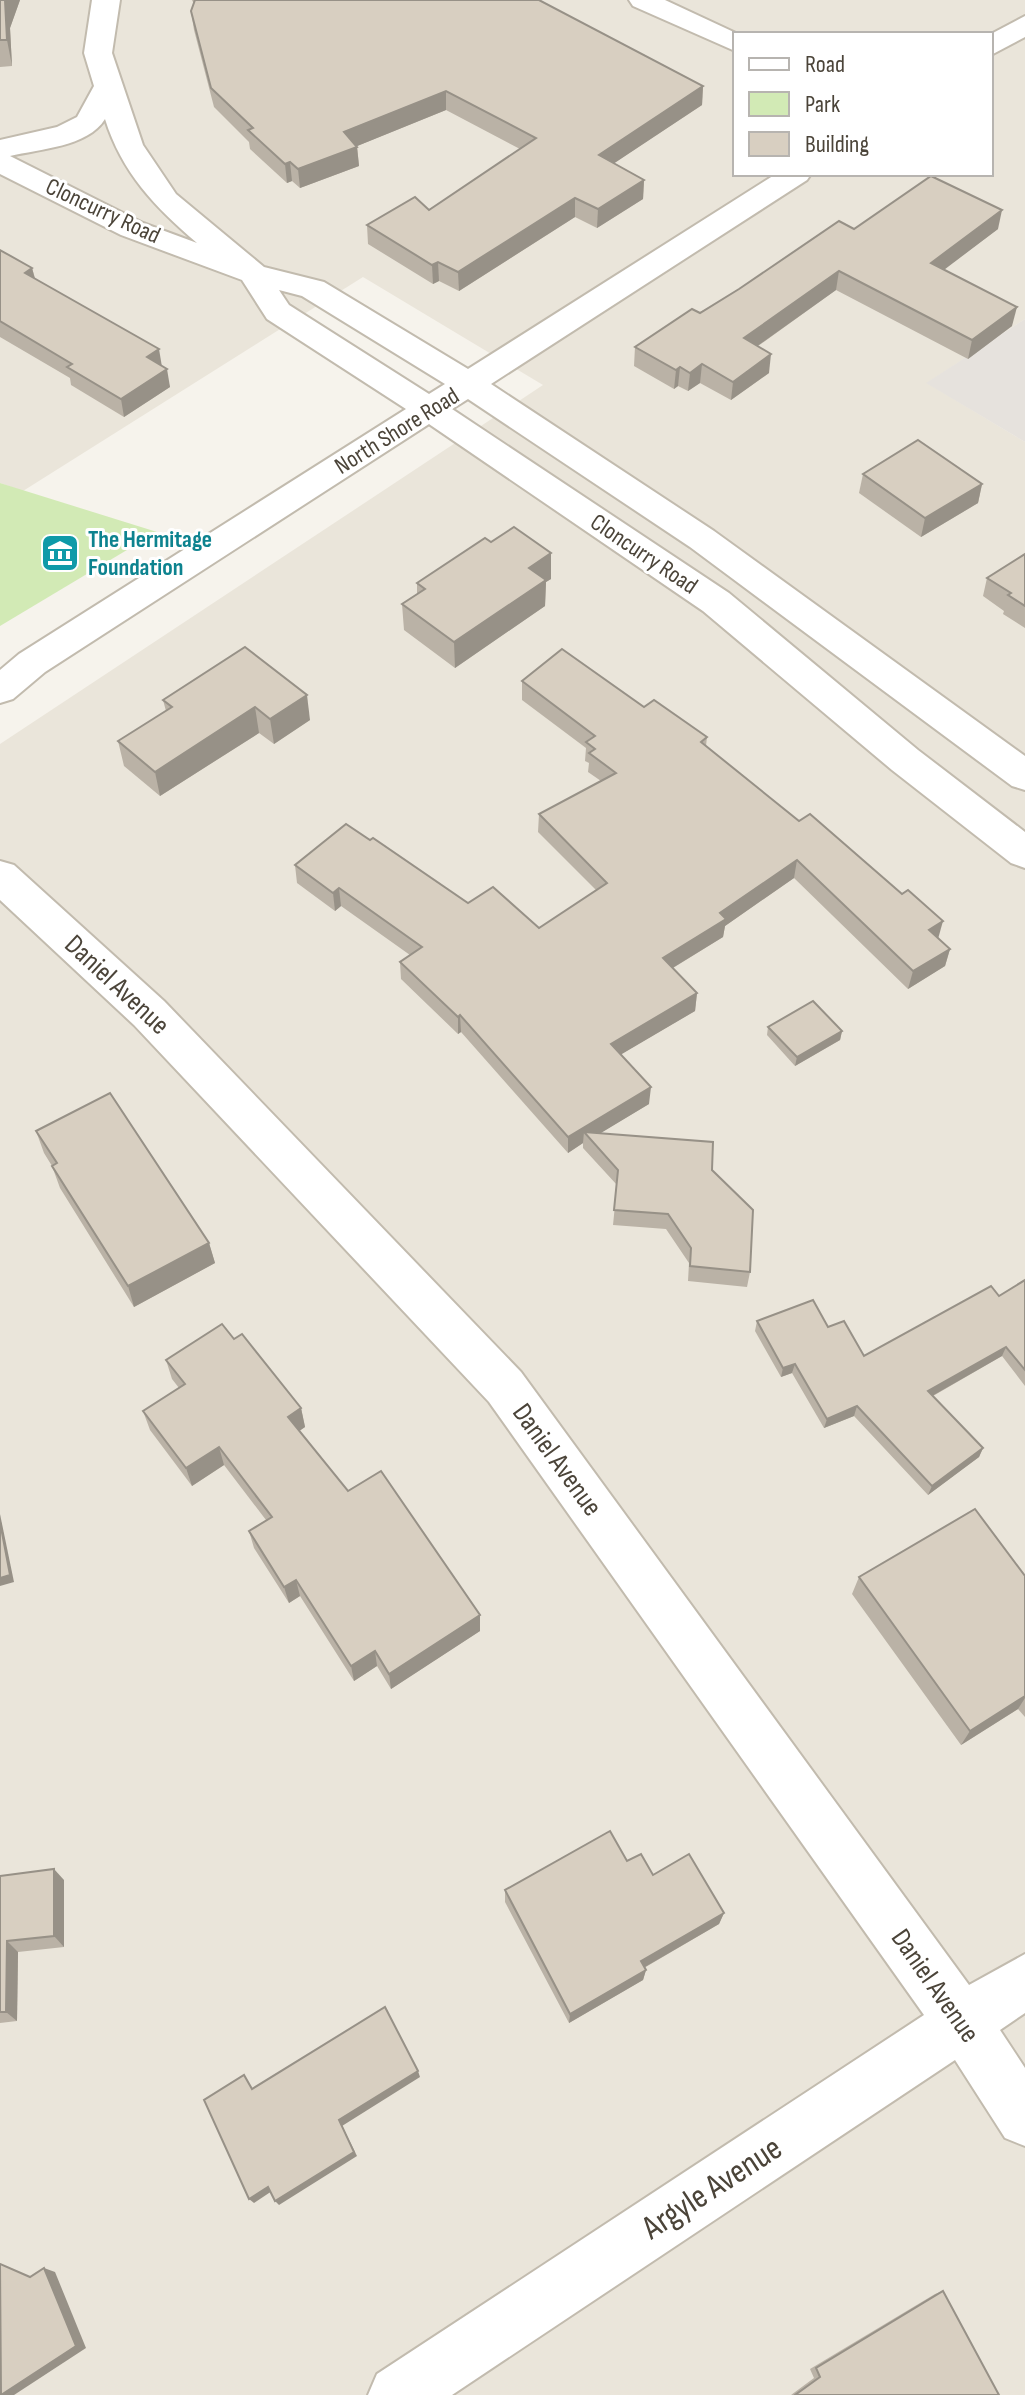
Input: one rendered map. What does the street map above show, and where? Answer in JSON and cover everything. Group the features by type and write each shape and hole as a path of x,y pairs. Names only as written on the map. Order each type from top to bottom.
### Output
{"street":[{"path":"106,0 98,53 128,145 165,200 253,274"},
{"path":"643,0 733,42"},
{"path":"993,46 1025,24"},
{"name":"Cloncurry Road","path":"0,149 67,134 89,122 107,88"},
{"name":"Cloncurry Road","path":"0,162 132,229 253,274 313,289 470,385 776,591 1025,776"},
{"name":"North Shore Road","path":"0,690 32,663 793,176"},
{"name":"Cloncurry Road","path":"253,274 278,312 431,410 716,602 905,760 1025,853"},
{"name":"Daniel Avenue","path":"0,876 149,1013 505,1387 963,2023 1025,2118"},
{"name":"Argyle Avenue","path":"398,2395 1025,1981"}],"shaded area":[{"path":"0,0 1025,0 1025,319 927,383 1025,442 1025,2395 0,2395 0,744 543,385 363,277 23,491 0,483"},
{"path":"1025,319 1025,442 926,383"}],"green space":[{"name":"The Hermitage Foundation","path":"0,483 157,532 0,626"}],"building":[{"path":"0,0 5,0 7,40 0,40"},
{"path":"195,0 539,0 703,86 599,155 644,180 598,209 575,198 458,272 438,262 432,265 367,225 415,197 429,210 536,138 446,91 344,132 357,147 298,169 290,162 285,164 248,130 253,128 211,88 191,11"},
{"path":"931,176 1002,210 931,263 1017,307 972,340 839,271 744,338 771,354 733,382 702,364 690,373 680,367 676,370 635,347 692,309 700,313 739,289 839,221 854,229"},
{"path":"0,250 32,268 25,273 159,349 147,357 167,369 121,399 67,367 72,364 0,321"},
{"path":"918,440 982,484 925,518 863,474"},
{"path":"514,527 551,553 529,568 546,580 454,642 402,604 425,589 417,583 485,538 491,542"},
{"path":"1025,554 1025,606 987,578"},
{"path":"245,647 307,695 270,719 255,707 155,772 118,741 172,707 163,700"},
{"path":"562,649 644,707 654,700 707,737 701,742 799,821 810,814 902,894 908,890 943,921 929,930 950,949 913,971 797,860 720,913 726,919 663,958 697,993 611,1044 651,1087 568,1137 460,1015 458,1017 400,962 422,947 339,888 333,893 295,865 346,824 370,840 373,838 468,903 493,887 539,928 607,883 539,814 616,773 589,753 595,749 586,742 595,736 522,681"},
{"path":"813,1001 842,1031 797,1057 768,1027"},
{"path":"110,1093 209,1243 128,1286 52,1166 57,1163 36,1131"},
{"path":"584,1132 713,1142 712,1170 753,1210 750,1272 690,1266 691,1248 668,1214 614,1210 618,1170"},
{"path":"1025,1280 1025,1370 1006,1347 928,1391 983,1448 932,1486 857,1406 827,1419 795,1364 783,1368 757,1321 813,1300 828,1327 844,1321 864,1356 991,1286 999,1296"},
{"path":"222,1324 234,1339 242,1334 301,1408 288,1417 348,1491 381,1471 480,1615 389,1674 375,1651 351,1666 296,1580 284,1587 249,1531 272,1517 219,1447 186,1468 143,1411 185,1384 166,1360"},
{"path":"975,1509 1025,1576 1025,1696 970,1731 859,1577"},
{"path":"0,1522 10,1575 0,1578"},
{"path":"610,1831 627,1861 641,1854 653,1875 689,1854 724,1913 641,1961 646,1970 570,2014 505,1890"},
{"path":"54,1869 54,1936 7,1941 6,2012 0,2012 0,1876"},
{"path":"385,2007 418,2071 339,2120 354,2152 275,2201 268,2187 249,2199 204,2100 244,2075 252,2089"},
{"path":"0,2264 30,2277 44,2268 76,2346 1,2395"},
{"path":"943,2291 999,2395 795,2395 820,2377 816,2368"}],"place":[{"name":"The Hermitage Foundation","path":"60,553"}]}
